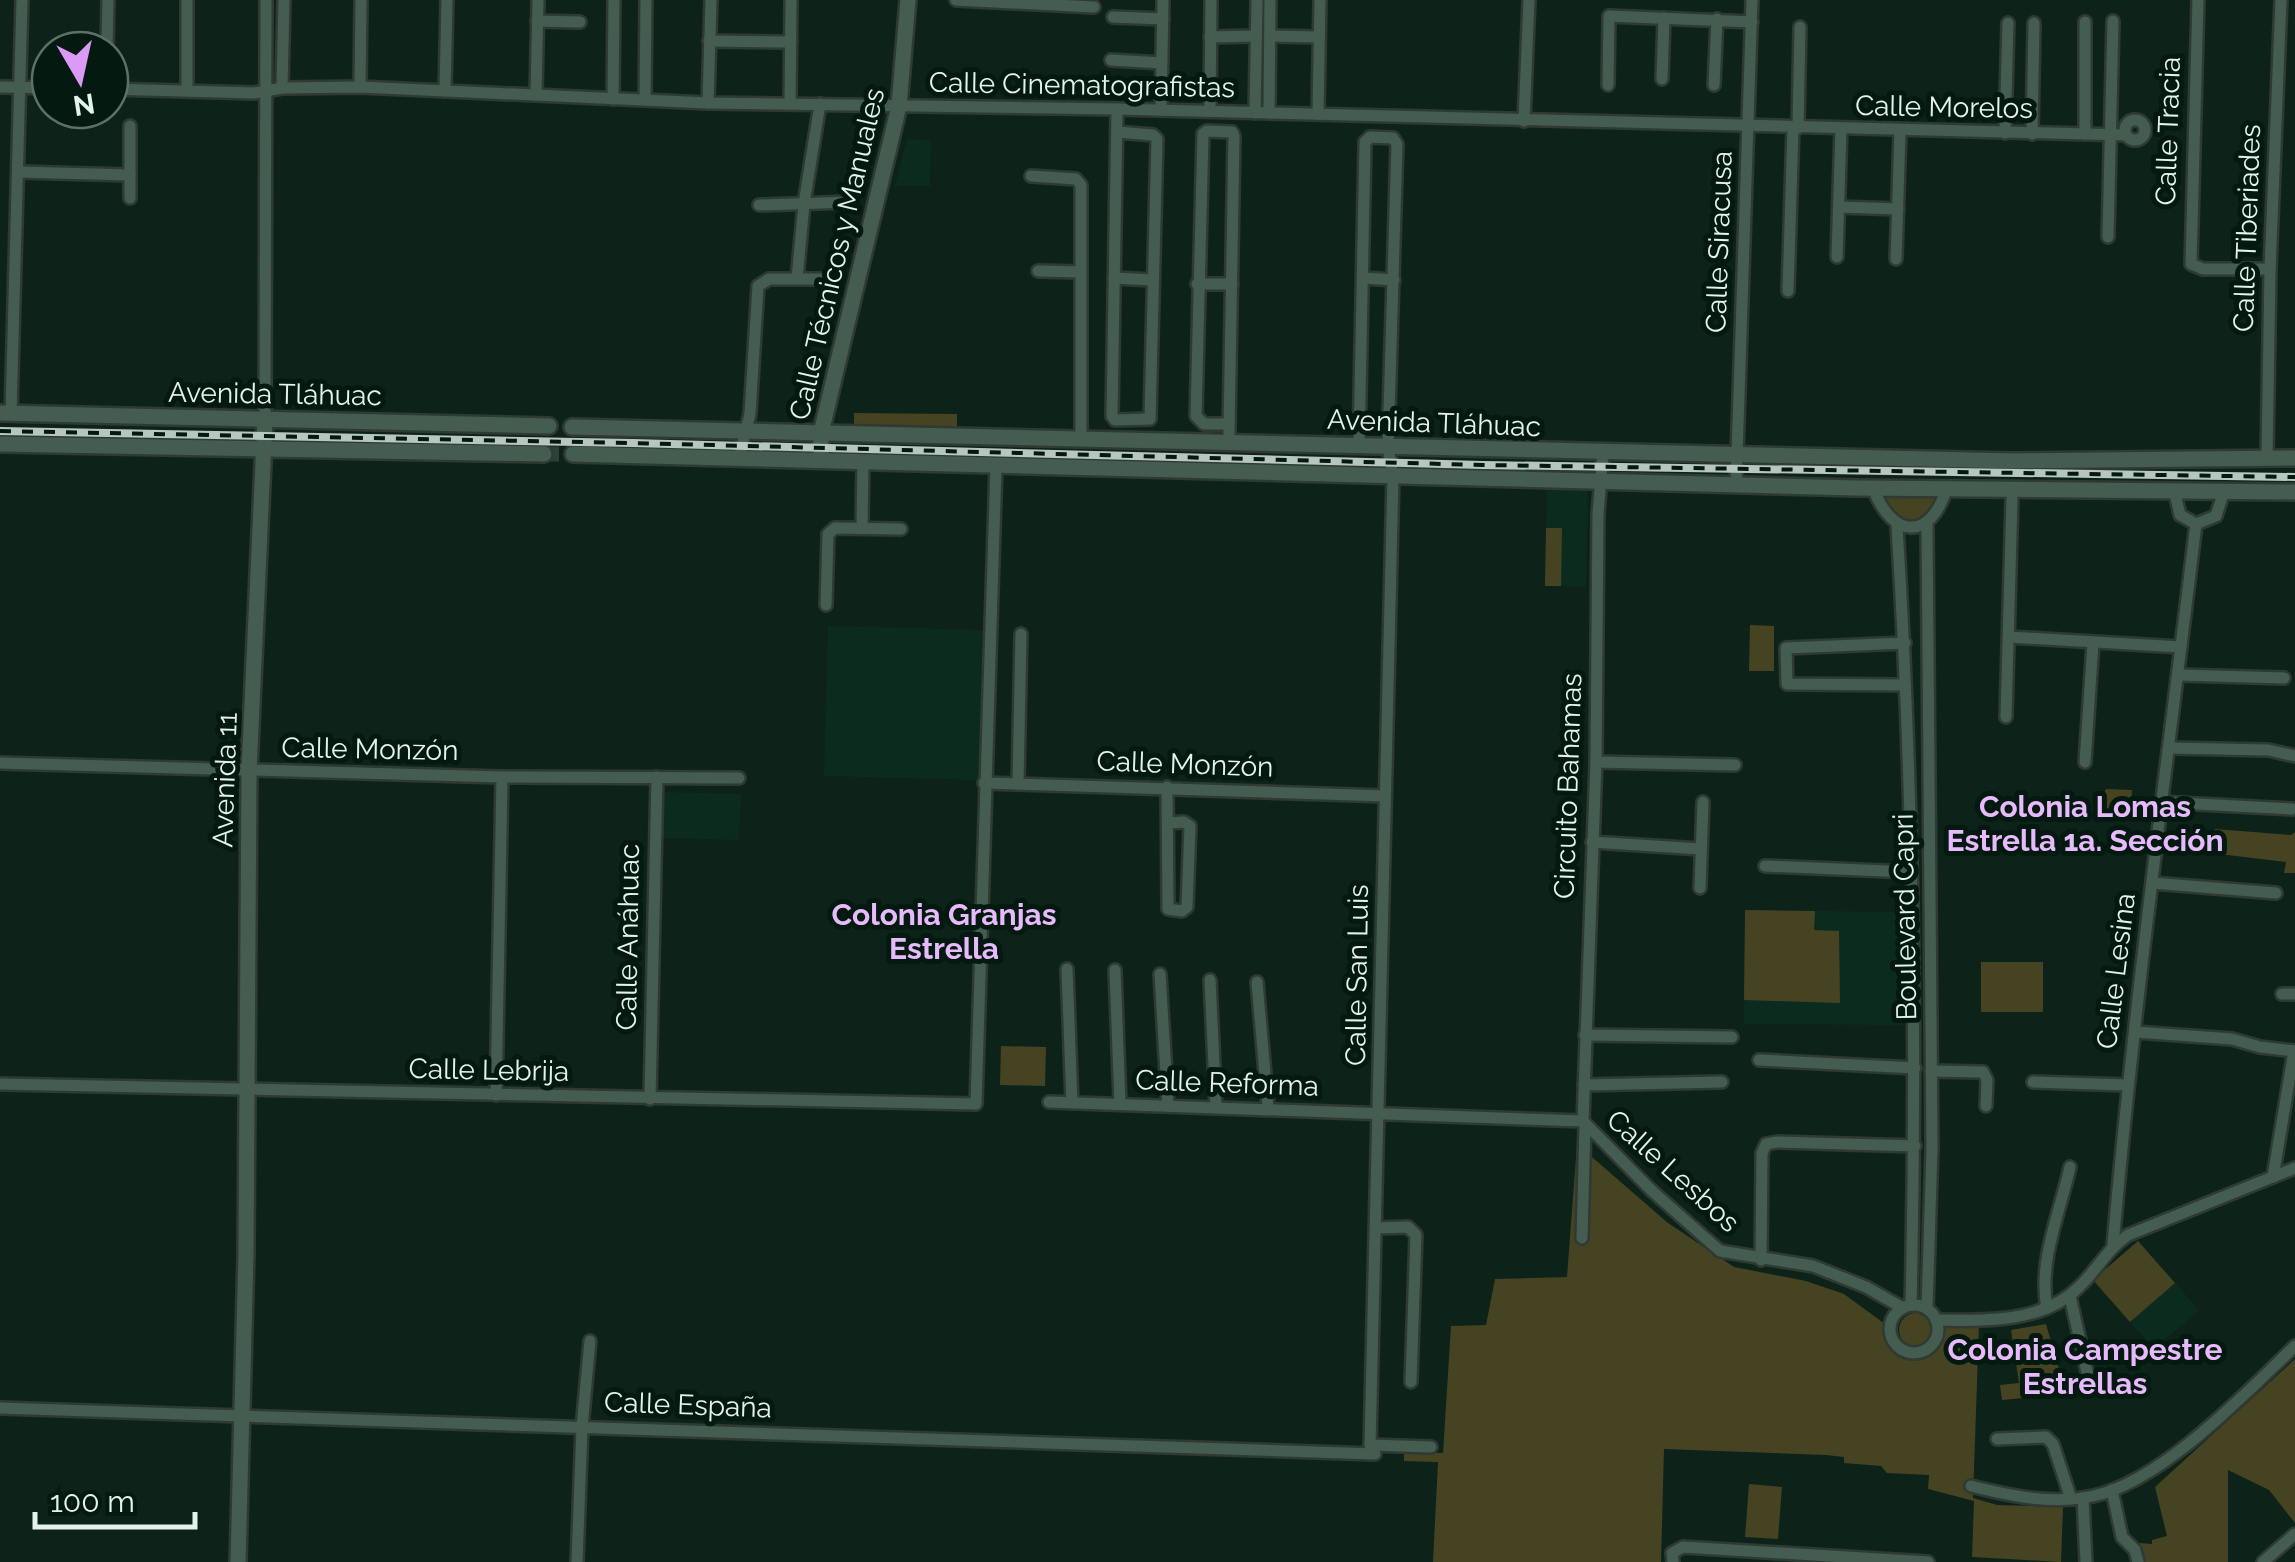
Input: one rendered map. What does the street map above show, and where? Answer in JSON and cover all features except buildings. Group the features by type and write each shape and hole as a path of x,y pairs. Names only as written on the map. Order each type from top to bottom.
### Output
{"main road":[{"name":"Calle Técnicos y Manuales","path":"821,459 820,433 899,106 908,0"},
{"name":"Avenida Tláhuac","path":"5,414 549,426"},
{"name":"Avenida 11","path":"238,1562 246,1254 249,771 265,419"},
{"name":"Avenida Tláhuac","path":"572,426 2044,462 2295,458"},
{"name":"Avenida Tláhuac","path":"0,444 544,454"},
{"name":"Avenida Tláhuac","path":"573,454 1736,485 2295,492"}],"street":[{"path":"5,414 19,172 22,0"},
{"path":"107,30 108,0"},
{"path":"187,0 187,90"},
{"name":"Avenida 11","path":"265,419 266,0"},
{"path":"130,89 254,93 282,88 284,0"},
{"path":"360,87 361,0"},
{"path":"445,91 448,0"},
{"path":"536,94 538,0"},
{"path":"613,99 614,0"},
{"path":"645,100 646,0"},
{"path":"708,103 711,0"},
{"path":"790,104 791,0"},
{"path":"956,0 1094,7"},
{"path":"1161,110 1163,0"},
{"path":"1210,112 1211,0"},
{"path":"1257,0 1269,113"},
{"path":"1254,113 1270,0"},
{"path":"1318,114 1320,0"},
{"path":"1524,121 1529,0"},
{"name":"Calle Siracusa","path":"1736,485 1754,127 1752,0"},
{"name":"Calle Tracia","path":"2198,0 2191,264 2204,269 2270,269"},
{"name":"Calle Tiberiades","path":"2268,458 2270,269 2281,0"},
{"path":"1608,85 1609,16 1752,22"},
{"path":"1113,17 1162,19"},
{"path":"1662,79 1664,18"},
{"path":"1714,85 1717,20"},
{"path":"2108,237 2113,20"},
{"path":"537,21 580,22"},
{"path":"2085,22 2085,134"},
{"path":"2004,134 2008,23"},
{"path":"2032,134 2034,23"},
{"path":"1788,290 1800,27"},
{"path":"1210,37 1319,37"},
{"path":"710,40 791,42"},
{"path":"1110,60 1162,63"},
{"path":"0,86 30,87"},
{"name":"Calle Cinematografistas","path":"282,88 360,87 708,103 1161,110 1754,127"},
{"path":"797,279 820,104"},
{"path":"1116,132 1154,134 1157,139 1152,418 1115,420 1112,416 1116,132 1117,109"},
{"name":"Calle Morelos","path":"1754,127 2126,134"},
{"path":"1837,256 1841,129"},
{"path":"130,130 130,198"},
{"path":"1896,259 1900,130"},
{"path":"1228,443 1229,424 1232,284 1234,136 1232,132 1207,131 1203,134 1197,284 1196,416 1200,423 1229,424"},
{"name":"Calle San Luis","path":"1363,278 1366,142 1370,136 1393,138 1397,144 1388,446 1393,477 1372,1451"},
{"path":"19,172 130,175"},
{"path":"1031,176 1076,179 1080,185 1081,439"},
{"path":"759,205 849,202"},
{"path":"1838,207 1898,209"},
{"path":"1038,271 1080,272"},
{"path":"739,458 750,414 758,286 769,278 826,279"},
{"path":"1114,278 1154,280"},
{"path":"1359,446 1363,278 1394,280"},
{"path":"1197,284 1232,284"},
{"name":"Circuito Bahamas","path":"1582,1238 1603,452"},
{"path":"862,527 863,460"},
{"path":"984,784 996,466"},
{"path":"1873,488 1897,526 1927,524 1938,512 1947,488"},
{"path":"2174,490 2180,515 2196,524 2216,516 2224,490"},
{"path":"2006,718 2012,498"},
{"name":"Boulevard Capri","path":"1927,524 1932,1071 1927,1308"},
{"name":"Calle Lesina","path":"2113,1245 2127,1085 2196,524"},
{"name":"Boulevard Capri","path":"1897,526 1904,642 1914,1068 1907,1307"},
{"path":"826,605 828,534 834,528 901,529"},
{"path":"1018,784 1021,634"},
{"path":"2009,637 2182,648"},
{"path":"1904,642 1786,648 1787,684 1905,685"},
{"path":"2085,762 2093,643"},
{"path":"2179,675 2284,678"},
{"path":"2170,748 2268,750 2295,756"},
{"name":"Calle Monzón","path":"0,762 502,777 739,778"},
{"path":"1596,762 1736,765"},
{"path":"496,1095 502,777"},
{"name":"Calle Anáhuac","path":"650,1098 658,778"},
{"name":"Calle Monzón","path":"984,784 1385,796"},
{"name":"Calle Lebrija","path":"0,1084 976,1104 984,784"},
{"path":"1167,787 1168,909 1182,911 1187,908 1190,826 1168,822"},
{"path":"1700,888 1703,802"},
{"path":"2160,802 2292,808"},
{"path":"1592,842 1701,849"},
{"path":"1765,866 1910,872"},
{"path":"2152,882 2276,893"},
{"path":"1067,969 1072,1103"},
{"path":"1115,970 1120,1104"},
{"path":"1160,974 1168,1106"},
{"path":"1210,980 1216,1107"},
{"path":"1257,982 1268,1108"},
{"path":"2136,1032 2232,1038 2295,1051 2273,1176"},
{"path":"1585,1035 1732,1037"},
{"path":"1759,1060 1914,1068"},
{"path":"1932,1071 1983,1072 1988,1080 1986,1106"},
{"path":"1584,1086 1722,1082"},
{"path":"2033,1082 2127,1085"},
{"name":"Calle Reforma","path":"1049,1102 1584,1123"},
{"name":"Calle Lesbos","path":"1584,1123 1720,1251 1813,1266 1907,1307"},
{"path":"1761,1260 1762,1153 1766,1144 1914,1146"},
{"path":"2047,1308 2044,1296 2048,1248 2070,1167"},
{"path":"1936,1320 2016,1317 2047,1308 2070,1296 2113,1245 2143,1226 2295,1168"},
{"path":"1376,1228 1408,1227 1416,1235 1412,1382"},
{"path":"2070,1296 2087,1372 2092,1377 2102,1374"},
{"path":"1907,1307 1927,1308 1938,1327 1935,1343 1922,1352 1906,1352 1894,1344 1890,1335 1892,1319 1907,1307"},
{"path":"577,1562 590,1341"},
{"path":"1971,1486 2024,1499 2077,1499 2112,1490 2192,1440 2295,1346"},
{"name":"Calle España","path":"0,1408 1372,1451"},
{"path":"1996,1439 2046,1436 2053,1444 2077,1499 2086,1562"},
{"path":"1372,1451 1431,1446"},
{"path":"2112,1490 2122,1537 2134,1550 2138,1562"},
{"path":"2263,1562 2295,1534"},
{"path":"1673,1562 1672,1554 1683,1547 1928,1562"},
{"path":"1737,1562 1744,1550"}],"shaded area":[{"path":"907,139 931,140 930,186 895,186"},
{"path":"854,413 957,414 957,431 854,429"},
{"path":"1547,484 1588,485 1586,587 1545,586"},
{"path":"1879,491 1941,492 1937,508 1912,526 1893,515"},
{"path":"1546,528 1562,528 1561,586 1545,586"},
{"path":"1750,625 1774,626 1774,671 1749,671"},
{"path":"828,626 986,630 981,780 824,776"},
{"path":"2106,789 2132,790 2131,817 2103,816"},
{"path":"664,792 741,794 739,840 663,838"},
{"path":"2215,829 2291,835 2295,832 2295,873 2284,873 2286,862 2211,853"},
{"path":"1745,910 1903,912 1902,1025 1744,1024"},
{"path":"1745,910 1815,911 1814,930 1839,931 1840,1003 1744,1000"},
{"path":"1981,962 2043,962 2043,1012 1981,1012"},
{"path":"1001,1046 1046,1047 1045,1086 1000,1085"},
{"path":"1577,1144 1668,1223 1734,1267 1806,1281 1844,1294 1889,1327 1892,1338 1906,1351 1922,1351 1930,1346 1939,1327 1979,1325 1973,1498 1997,1505 2063,1507 2061,1562 1972,1557 1974,1501 1928,1489 1929,1475 1887,1473 1881,1466 1844,1463 1844,1457 1826,1455 1664,1449 1661,1562 1433,1562 1438,1462 1404,1461 1404,1453 1443,1453 1451,1326 1486,1325 1495,1279 1567,1277"},
{"path":"2138,1241 2199,1310 2154,1349 2093,1280"},
{"path":"2138,1241 2175,1283 2130,1322 2093,1280"},
{"path":"1916,1313 1928,1318 1933,1330 1928,1342 1916,1347 1904,1342 1899,1330 1904,1318"},
{"path":"2046,1324 2066,1394 2002,1400 2000,1385 2019,1383 2011,1330"},
{"path":"2295,1359 2295,1523 2269,1490 2228,1470 2228,1562 2141,1562 2139,1543 2152,1544 2152,1540 2167,1536 2155,1487"},
{"path":"1749,1484 1782,1487 1778,1539 1745,1537"}],"tunnel":[{"path":"544,454 573,454"}],"railway":[{"path":"0,431 1483,465 2295,477"}],"district":[{"name":"Colonia Lomas Estrella 1a. Sección","path":"2085,823"},
{"name":"Colonia Granjas Estrella","path":"944,931"},
{"name":"Colonia Campestre Estrellas","path":"2085,1366"}]}
